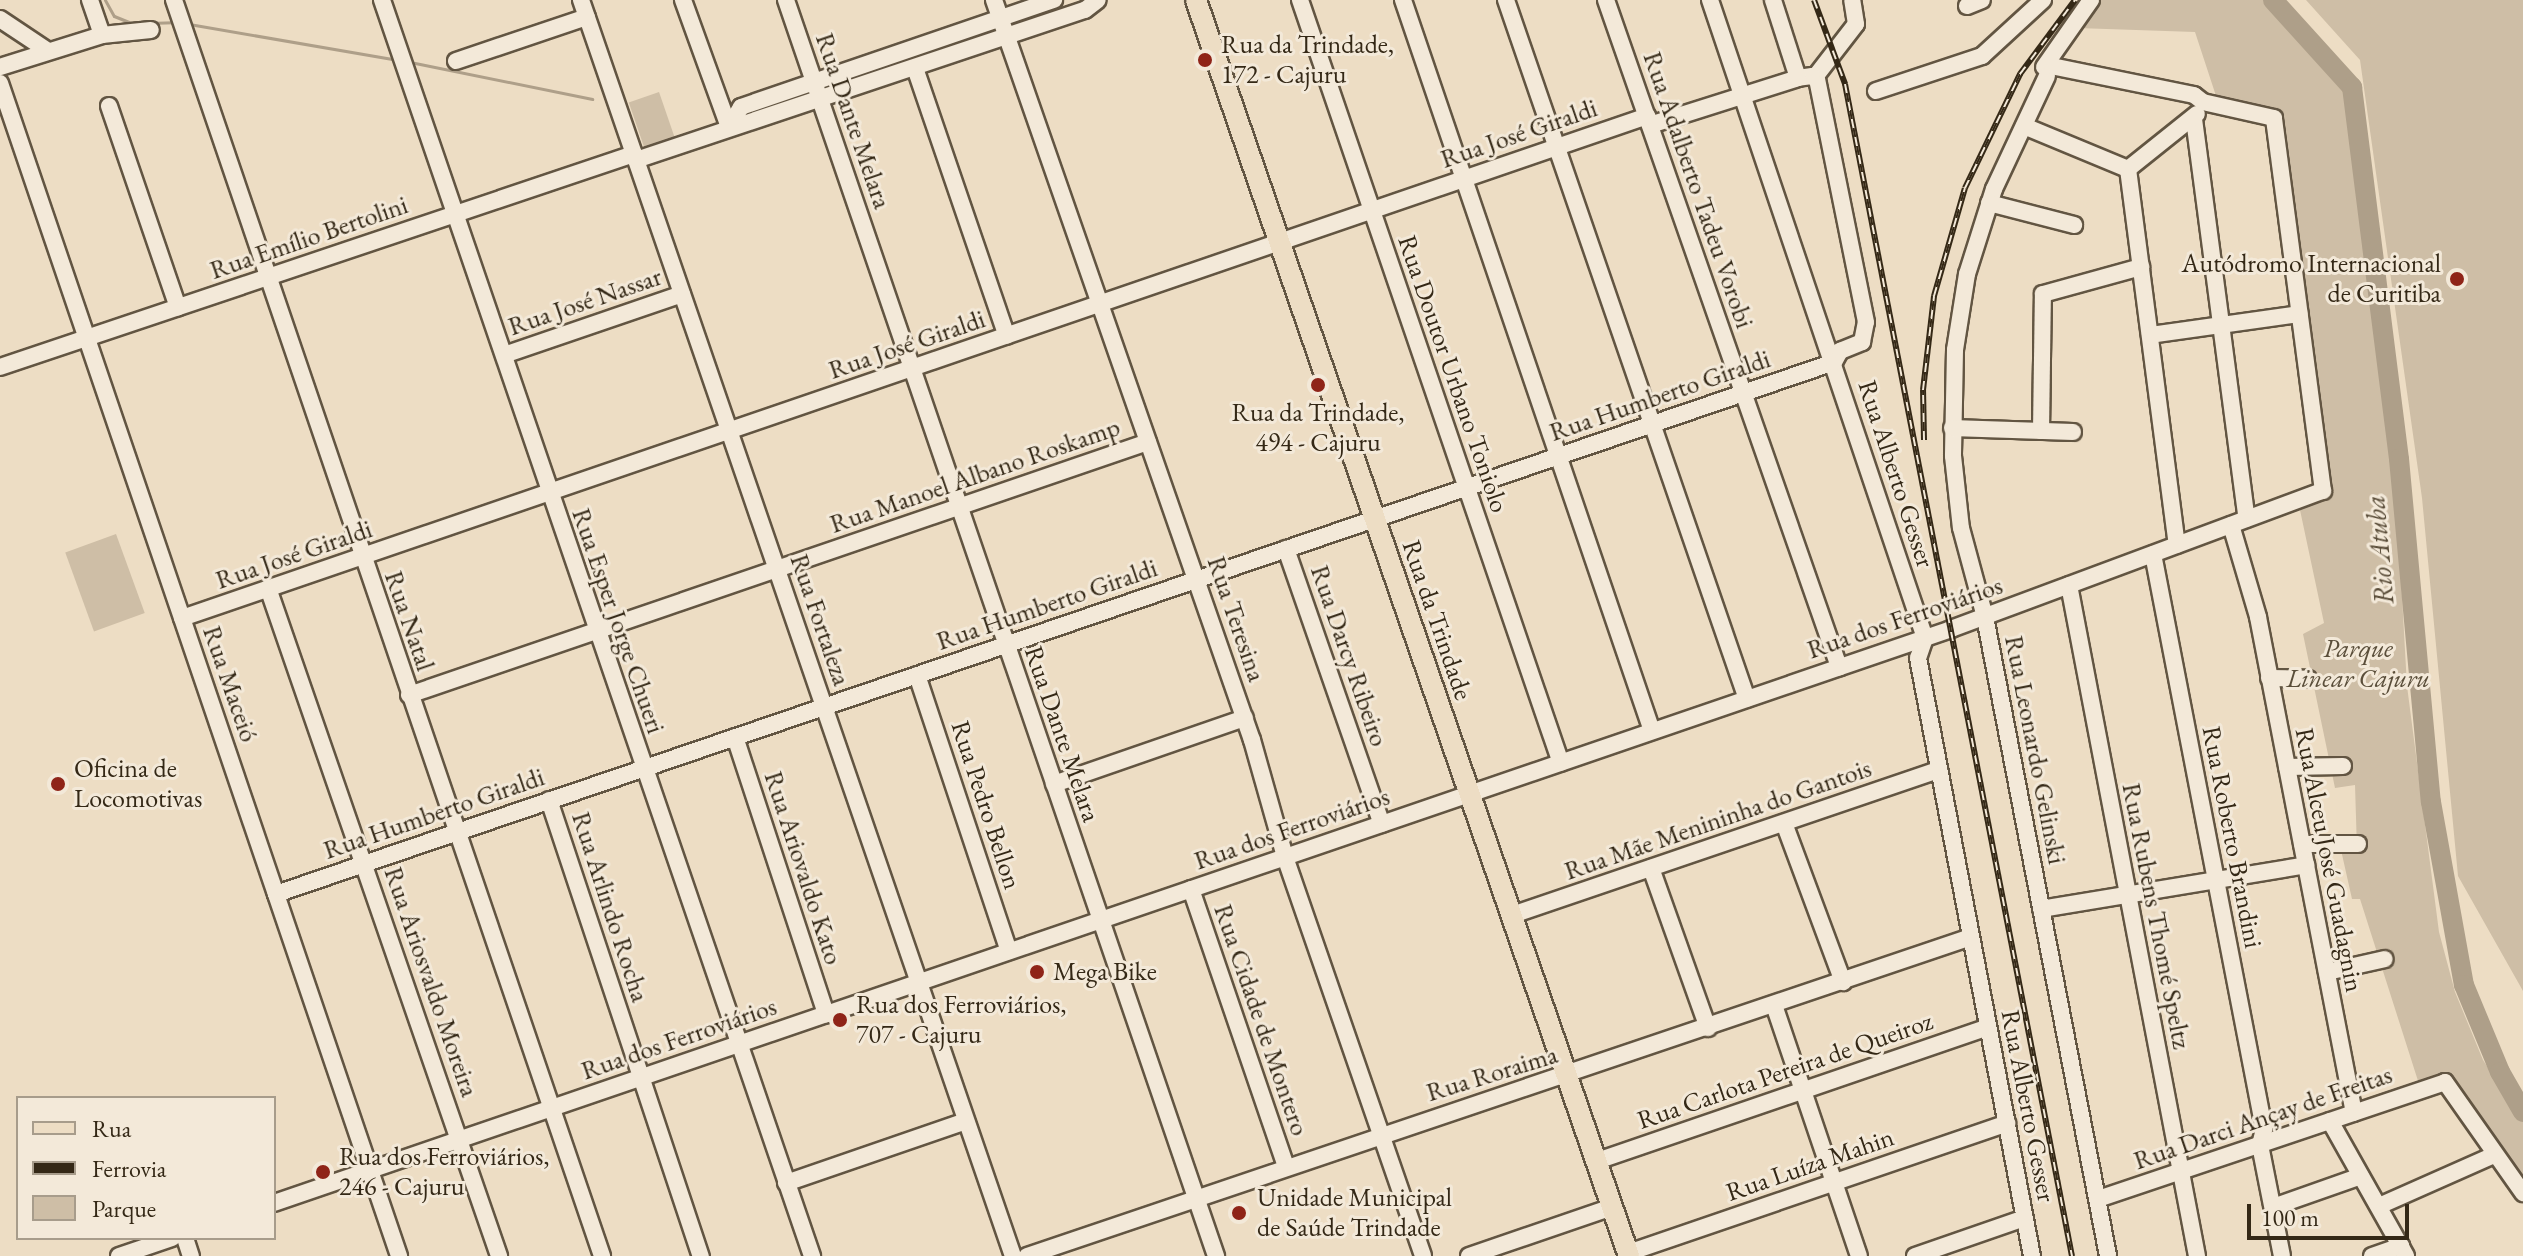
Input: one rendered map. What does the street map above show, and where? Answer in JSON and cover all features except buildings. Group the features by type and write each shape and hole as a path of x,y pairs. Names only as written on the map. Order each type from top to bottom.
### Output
{"main road":[{"name":"Rua da Trindade","path":"1196,0 1629,1254"}],"street":[{"path":"90,0 102,35"},
{"name":"Rua Esper Jorge Chueri","path":"382,0 812,1256"},
{"name":"Rua Fortaleza","path":"581,0 1013,1256"},
{"path":"683,0 729,127"},
{"name":"Rua Dante Melara","path":"786,0 1216,1256"},
{"name":"Rua Teresina","path":"994,0 1245,718 1285,857 1423,1256"},
{"name":"Rua Emílio Bertolini","path":"729,127 741,107 1054,0"},
{"name":"Rua Emílio Bertolini","path":"0,367 455,214 821,100 1085,10 1098,0"},
{"name":"Rua Doutor Urbano Toniolo","path":"1300,0 1561,763"},
{"path":"1403,0 1652,731"},
{"path":"1506,0 1747,699"},
{"name":"Rua Adalberto Tadeu Vorobi","path":"1606,0 1839,667"},
{"name":"Rua Alberto Gesser","path":"1710,0 1925,638 1918,658 2032,1256"},
{"path":"1773,0 1806,78 1866,322 1862,342 1840,351 1834,362"},
{"path":"1806,78 1856,24 1852,0"},
{"path":"1876,91 1982,56 2043,0"},
{"name":"Rua Leonardo Gelinski","path":"2091,0 2048,70 1989,203 1961,302 1952,428 1961,528 1985,617 2108,1256"},
{"name":"Rua Natal","path":"177,8 361,557 602,1256"},
{"path":"456,61 587,17"},
{"path":"0,19 48,51"},
{"path":"0,67 102,35 151,30"},
{"path":"915,68 1007,336"},
{"path":"2048,70 2194,95 2203,102 2274,118 2300,314 2150,335"},
{"name":"Rua José Giraldi","path":"182,618 1557,147 1806,78"},
{"name":"Rua Maceió","path":"0,83 399,1256"},
{"path":"2128,169 2194,119 2203,102"},
{"path":"109,106 178,308"},
{"name":"Rua Alceu José Guadagnin","path":"2194,119 2221,325 2239,522 2354,1113"},
{"path":"2024,126 2128,169"},
{"path":"2128,169 2177,545"},
{"path":"1989,203 2074,225"},
{"path":"2041,431 2043,294 2141,267"},
{"name":"Rua José Nassar","path":"504,355 682,294"},
{"name":"Rua dos Ferroviários","path":"276,1202 1925,638 2323,491 2300,314"},
{"name":"Rua Humberto Giraldi","path":"276,894 1834,362"},
{"path":"1952,428 2073,432"},
{"name":"Rua Manoel Albano Roskamp","path":"409,695 1148,442"},
{"name":"Rua Darcy Ribeiro","path":"1286,549 1382,824"},
{"name":"Rua Roberto Brandini","path":"2153,554 2215,878 2282,1256"},
{"name":"Rua Rubens Thomé Speltz","path":"2069,585 2197,1256"},
{"name":"Rua Ariosvaldo Moreira","path":"268,588 499,1256"},
{"name":"Rua Pedro Bellon","path":"917,675 1009,951"},
{"path":"2269,678 2308,679"},
{"path":"1054,784 1245,718"},
{"name":"Rua Ariovaldo Kato","path":"735,737 826,1014"},
{"path":"2287,767 2343,766"},
{"name":"Rua Mãe Menininha do Gantois","path":"1512,915 1939,770"},
{"name":"Rua Arlindo Rocha","path":"549,800 701,1256"},
{"path":"1784,823 1843,982"},
{"path":"2302,844 2358,844"},
{"path":"2041,909 2306,865"},
{"path":"1651,868 1708,1028"},
{"name":"Rua Cidade de Montero","path":"1191,889 1286,1167"},
{"name":"Rua Roraima","path":"1027,1256 1566,1072 1580,1072 1971,937"},
{"path":"2327,972 2385,959"},
{"path":"1774,1005 1859,1256"},
{"name":"Rua Carlota Pereira de Queiroz","path":"1597,1161 1988,1027"},
{"name":"Rua Darci Ançay de Freitas","path":"2098,1199 2181,1171 2262,1137 2281,1138 2445,1082 2492,1156"},
{"path":"786,1183 966,1121"},
{"path":"2330,1121 2403,1251 2372,1256"},
{"name":"Rua Luíza Mahin","path":"1629,1254 2007,1123"},
{"path":"2379,1206 2492,1156 2523,1193"},
{"path":"2273,1207 2361,1176"},
{"path":"1469,1256 1612,1207"},
{"path":"1915,1256 2025,1218"},
{"path":"119,1256 166,1240"}],"green space":[{"name":"Parque Linear Cajuru","path":"2100,0 2264,0 2344,84 2395,472 2407,686 2439,932 2455,992 2483,1060 2523,1122 2523,1185 2448,1077 2419,1084 2360,899 2352,899 2341,850 2357,850 2355,785 2335,788 2303,634 2324,623 2300,510 2331,497 2280,114 2217,99 2195,32 2077,28"},
{"name":"Autódromo Internacional de Curitiba","path":"2306,0 2523,0 2523,991 2458,876 2422,498 2360,60"},
{"path":"659,92 675,139 645,150 629,102"},
{"path":"116,534 145,613 94,631 65,552"}],"waterway":[{"path":"105,0 114,16 134,24"},
{"name":"Rio Atuba","path":"2273,0 2352,87 2399,459 2431,802 2464,985 2500,1072 2523,1112"},
{"path":"1023,22 1083,1"},
{"path":"149,23 173,22"},
{"path":"189,24 398,60"},
{"path":"948,47 990,33"},
{"path":"410,62 592,99"}],"railway":[{"path":"1814,0 1845,84 2072,1256"},
{"path":"1924,440 1923,390 1934,296 1965,188 2020,74 2075,0"}],"place":[{"name":"Rua da Trindade, 172 - Cajuru","path":"1205,60"},
{"name":"Autódromo Internacional de Curitiba","path":"2457,279"},
{"name":"Rua da Trindade, 494 - Cajuru","path":"1318,385"},
{"name":"Oficina de Locomotivas","path":"58,784"},
{"name":"Mega Bike","path":"1037,972"},
{"name":"Rua dos Ferroviários, 707 - Cajuru","path":"840,1020"},
{"name":"Rua dos Ferroviários, 246 - Cajuru","path":"323,1172"},
{"name":"Unidade Municipal de Saúde Trindade","path":"1239,1213"}]}
